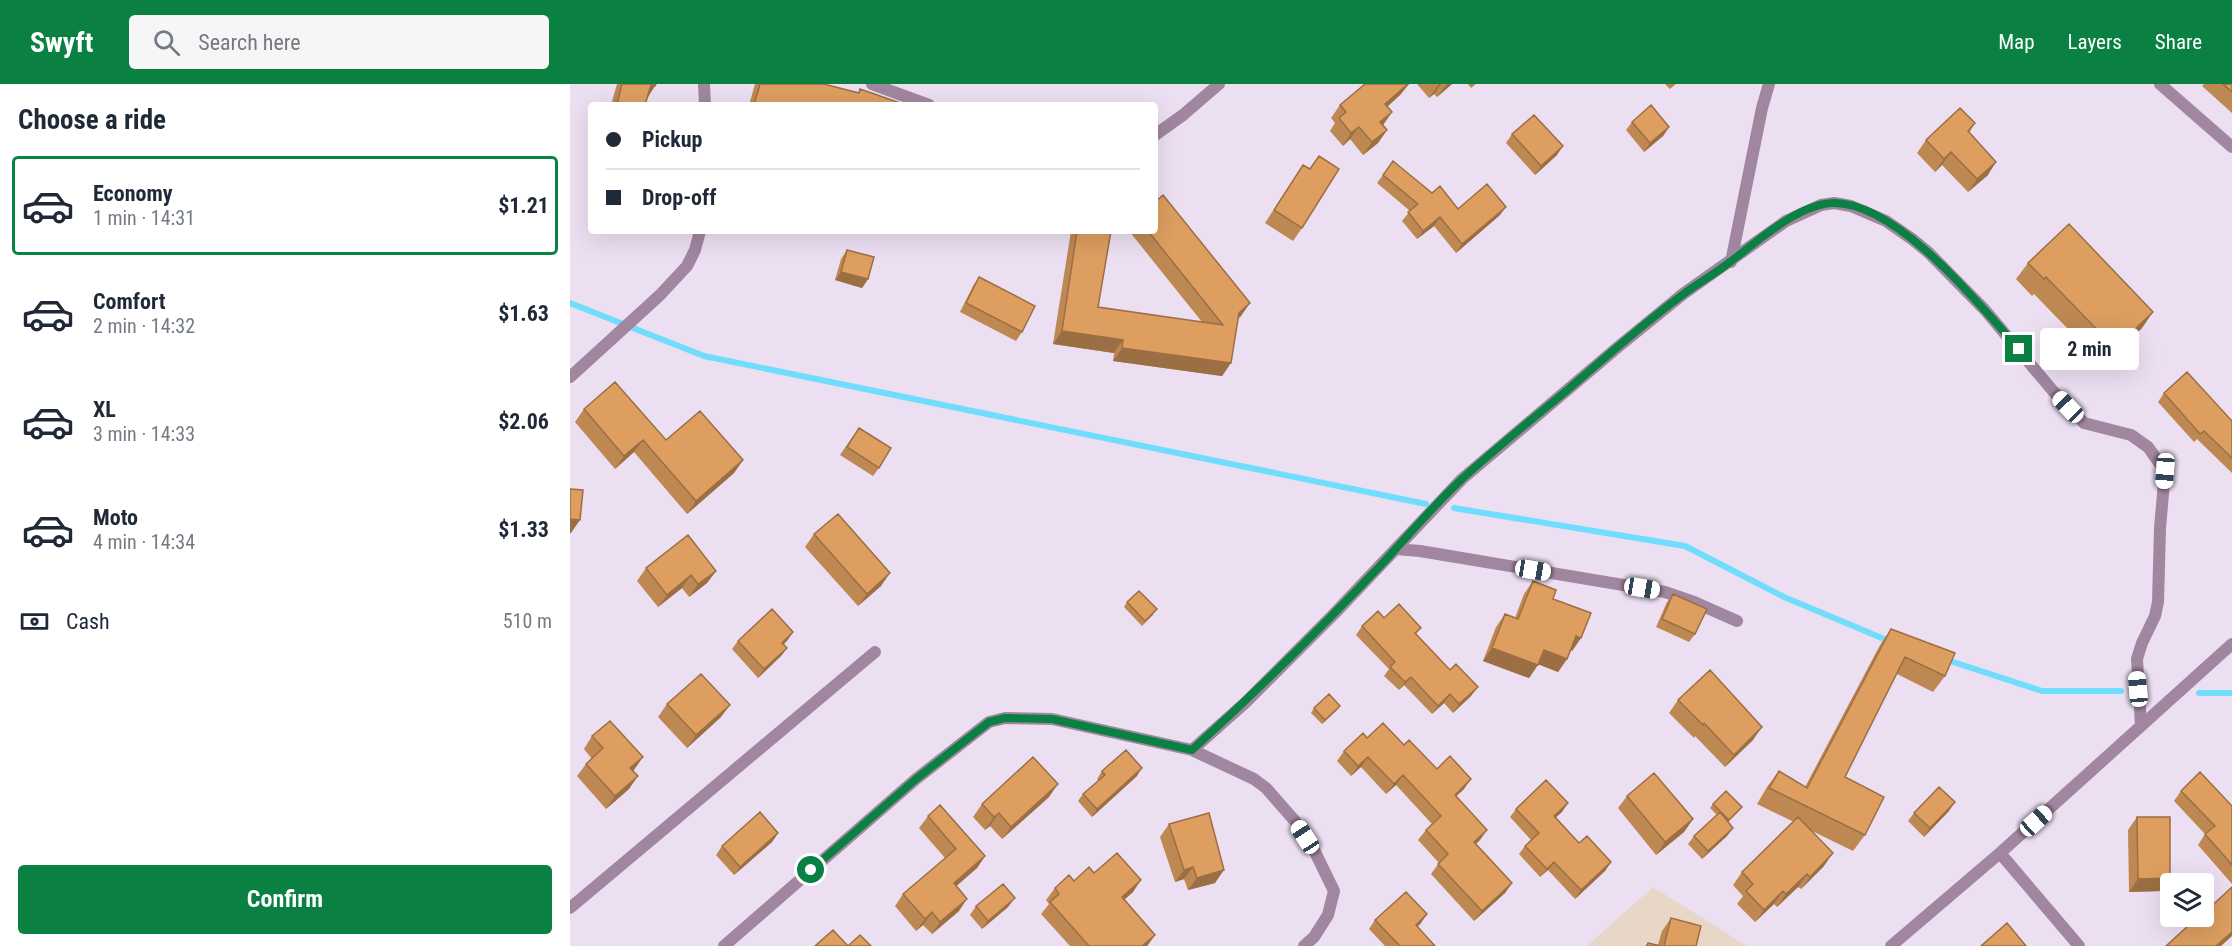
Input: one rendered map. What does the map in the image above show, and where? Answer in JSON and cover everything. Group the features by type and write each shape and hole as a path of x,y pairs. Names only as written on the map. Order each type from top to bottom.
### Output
{"street":[{"path":"704,84 705,102"},
{"path":"872,84 921,102"},
{"path":"1158,133 1184,115 1219,84"},
{"path":"1731,262 1762,108 1769,84"},
{"path":"2160,84 2232,147"},
{"path":"1192,750 1245,702 1462,479 1683,294 1786,221 1821,205 1834,203 1851,206 1886,221 1929,253 1984,310 2053,391 2084,423 2131,435 2148,447 2165,471 2160,528 2158,602 2155,616 2137,659 2141,726"},
{"path":"570,377 637,316 687,266 699,234"},
{"path":"1396,549 1420,551 1665,592 1695,602 1737,621"},
{"path":"1891,946 2000,853 2232,644"},
{"path":"570,908 875,652"},
{"path":"724,946 916,779 989,722 1005,718 1052,719 1192,750 1254,779 1266,788 1295,821 1315,852 1334,891 1328,915 1314,937 1305,946"},
{"path":"2000,853 2079,946"}],"shaded area":[{"path":"1653,887 1747,946 1587,946"}],"building":[{"path":"622,84 656,84 651,85 646,102 618,102"},
{"path":"760,84 824,84 859,93 860,89 897,102 755,102"},
{"path":"1365,84 1408,84 1385,104 1392,112 1380,122 1387,130 1372,142 1359,127 1351,133 1339,118 1346,112 1340,105"},
{"path":"2223,84 2232,84 2232,92"},
{"path":"1651,105 1669,127 1650,143 1632,122"},
{"path":"1960,108 1975,123 1968,131 1996,162 1977,179 1951,152 1944,159 1926,140"},
{"path":"1534,115 1563,146 1541,166 1512,134"},
{"path":"1319,156 1339,169 1302,228 1274,210 1303,165 1310,169"},
{"path":"1393,161 1432,193 1440,186 1458,209 1487,184 1506,207 1462,244 1440,217 1423,231 1408,212 1418,204 1383,175"},
{"path":"1163,195 1250,303 1239,313 1231,363 1122,348 1123,340 1062,331 1077,234 1110,234 1098,307 1223,325 1150,234 1158,234 1158,199"},
{"path":"2069,224 2153,312 2115,348 2046,277 2044,279 2028,263"},
{"path":"847,250 874,257 868,279 841,272"},
{"path":"979,277 1035,306 1022,332 966,303"},
{"path":"2187,372 2232,421 2232,458 2204,431 2200,434 2164,393"},
{"path":"615,382 666,440 700,411 743,460 696,501 643,440 624,456 584,409"},
{"path":"859,428 891,448 879,468 847,447"},
{"path":"570,489 583,490 580,520 570,519"},
{"path":"838,514 890,573 867,594 814,534"},
{"path":"688,535 716,571 698,584 691,575 667,595 646,568"},
{"path":"1533,581 1556,590 1553,599 1591,613 1581,638 1576,636 1567,659 1544,650 1538,665 1492,648 1505,614 1518,619"},
{"path":"1139,591 1157,609 1145,621 1127,602"},
{"path":"1673,594 1707,609 1695,634 1662,619"},
{"path":"1399,604 1421,628 1415,633 1450,670 1456,664 1478,687 1459,704 1450,694 1438,706 1411,677 1405,682 1390,667 1395,662 1362,626 1378,611 1384,618"},
{"path":"772,609 793,632 782,643 787,648 764,669 738,641"},
{"path":"1891,629 1955,653 1945,676 1905,657 1845,777 1884,797 1865,835 1769,788 1779,771 1807,788"},
{"path":"1710,670 1762,727 1734,755 1704,723 1703,725 1678,700"},
{"path":"701,674 730,705 696,735 667,704"},
{"path":"1329,694 1340,706 1325,720 1314,708"},
{"path":"610,721 643,757 630,768 638,776 615,796 586,764 603,748 592,736"},
{"path":"1383,723 1404,745 1409,740 1437,769 1450,756 1471,779 1455,795 1487,830 1474,842 1512,883 1482,911 1438,864 1448,854 1426,830 1441,816 1403,775 1394,784 1368,757 1358,766 1344,751 1363,733 1367,738"},
{"path":"1126,750 1142,768 1097,809 1083,794 1105,775 1102,771"},
{"path":"1033,757 1058,784 1011,827 999,813 994,817 982,804"},
{"path":"2200,772 2232,806 2232,865 2205,834 2215,826 2181,791"},
{"path":"1654,773 1693,819 1665,842 1627,796"},
{"path":"1546,780 1568,803 1554,816 1579,843 1587,836 1611,862 1581,890 1554,862 1547,869 1525,846 1539,833 1516,809"},
{"path":"1939,787 1955,802 1930,828 1914,813"},
{"path":"1726,791 1742,807 1729,820 1713,804"},
{"path":"940,805 985,856 954,883 967,899 940,922 932,912 925,919 903,894 956,849 928,816"},
{"path":"760,812 778,833 740,867 722,846"},
{"path":"1720,812 1733,828 1708,851 1694,836"},
{"path":"1209,813 1224,870 1197,878 1193,867 1184,870 1169,824"},
{"path":"1798,817 1833,853 1810,877 1807,874 1786,894 1783,891 1764,910 1746,891 1753,884 1742,872"},
{"path":"2137,817 2170,817 2170,873 2160,873 2160,878 2138,879"},
{"path":"1117,853 1141,880 1122,897 1155,935 1142,946 1089,946 1050,902 1059,894 1055,888 1069,875 1074,881 1089,867 1094,873"},
{"path":"1003,884 1015,898 988,921 976,906"},
{"path":"2232,887 2232,932 2216,946 2166,946 2187,927 2214,927 2214,904"},
{"path":"1406,892 1427,914 1416,925 1435,946 1400,946 1375,920"},
{"path":"1671,918 1701,926 1696,946 1664,946"},
{"path":"2007,923 2026,946 1981,946"},
{"path":"833,930 848,946 815,946"},
{"path":"860,935 871,946 848,946"}],"waterway":[{"path":"570,303 704,356 1426,504"},
{"path":"1454,508 1685,546 1784,597 1889,641"},
{"path":"1944,659 2042,691 2121,691"},
{"path":"2199,693 2232,693"}],"route":[{"path":"811,870 916,779 989,722 1005,718 1052,719 1192,750 1245,702 1334,614 1462,479 1683,294 1731,262 1754,242 1801,213 1821,205 1834,203 1851,206 1886,221 1929,253 2019,349"}]}
